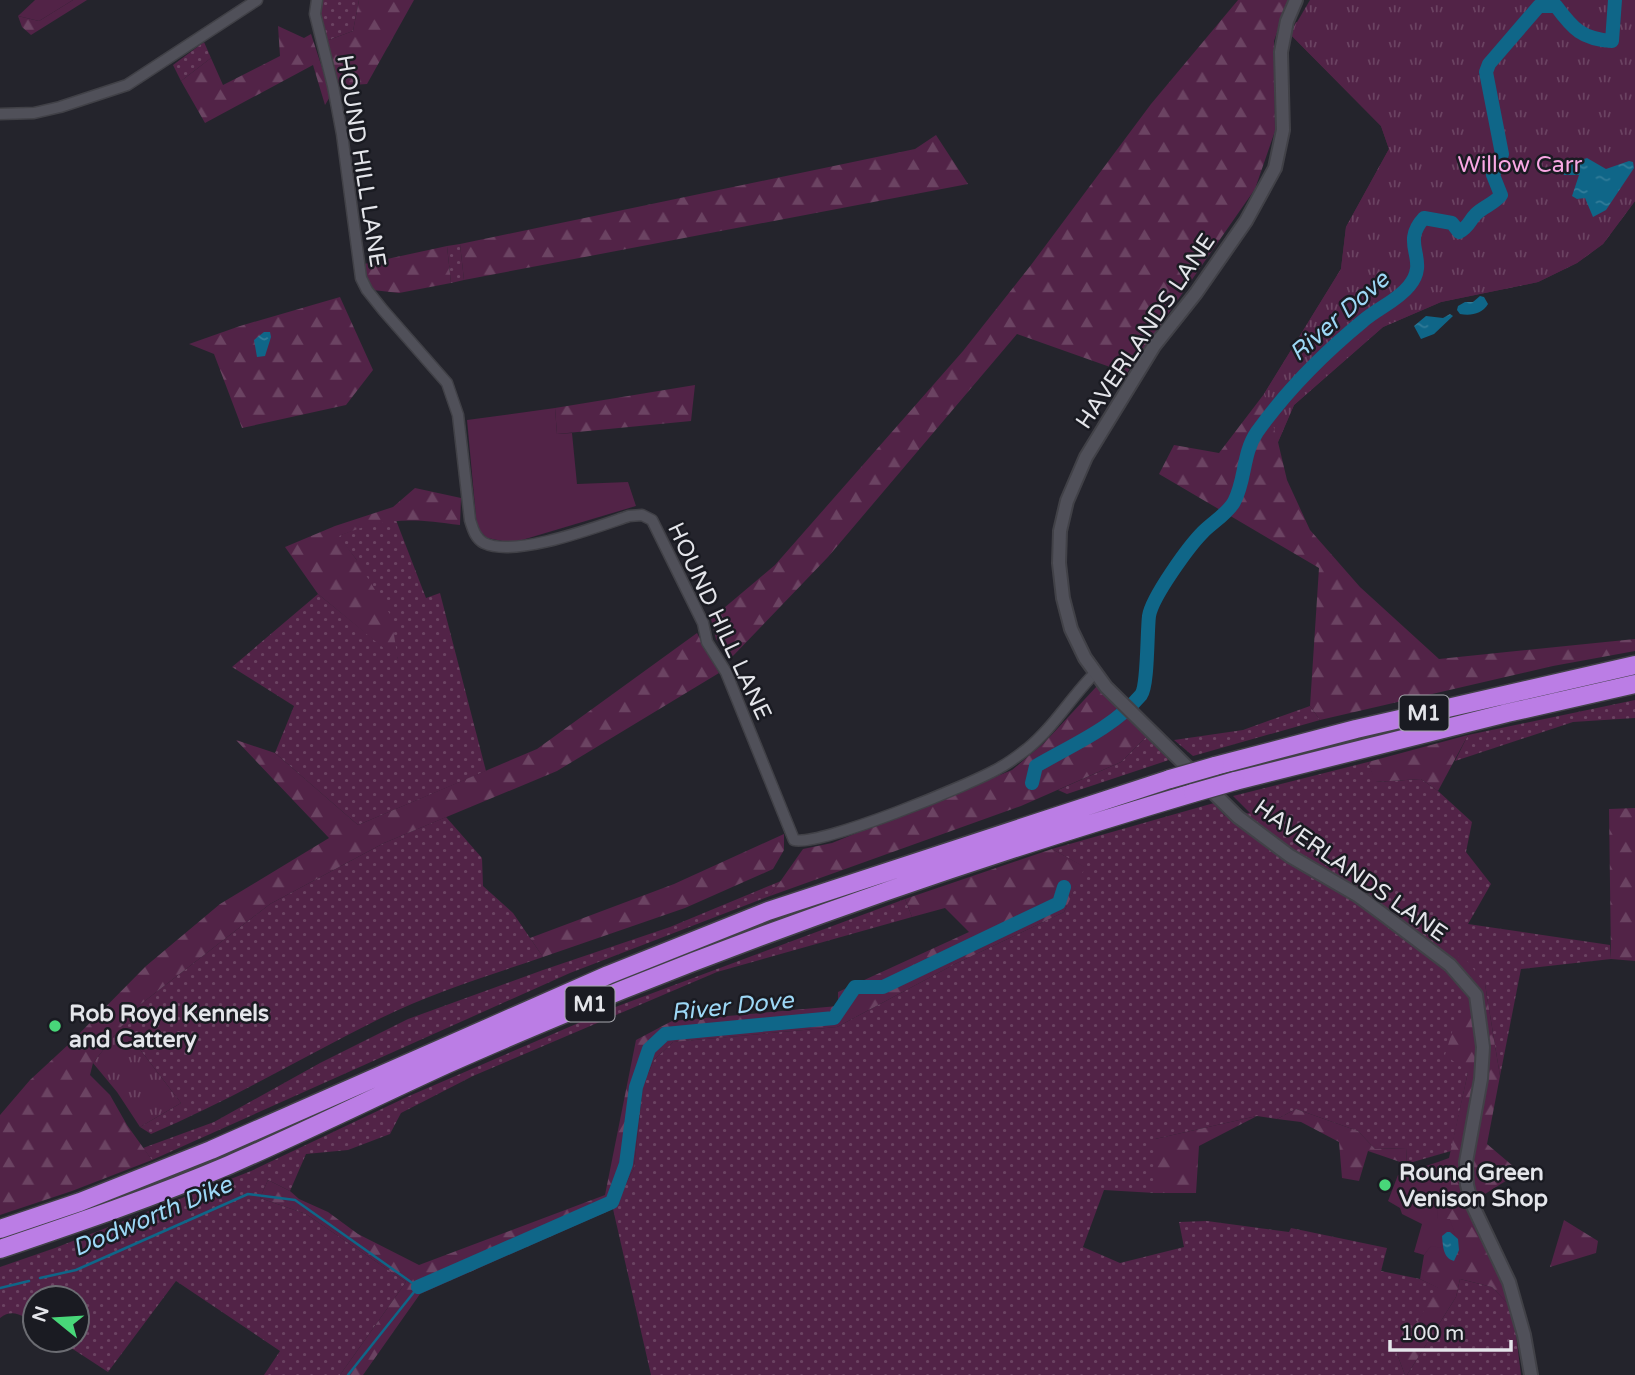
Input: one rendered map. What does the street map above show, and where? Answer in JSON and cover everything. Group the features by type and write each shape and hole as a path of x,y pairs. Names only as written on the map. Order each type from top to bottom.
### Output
{"highway":[{"name":"M1","path":"0,1229 79,1202 211,1150 608,975 768,911 1215,766 1356,729 1635,665"},
{"name":"M1","path":"0,1249 103,1215 229,1165 462,1058 622,990 904,884 1236,781 1635,684"}],"street":[{"path":"0,114 34,113 127,85 257,0"},
{"name":"HOUND HILL LANE","path":"317,0 315,14 342,134 361,278 383,310 447,383 458,415 474,534 482,542 500,547 521,548 629,516 642,515 652,520 703,623 707,642 722,664 794,840 803,842 827,837 919,803 1001,767 1040,738 1096,673"},
{"name":"HAVERLANDS LANE","path":"1296,0 1287,21 1281,52 1283,130 1275,168 1245,221 1131,381 1086,457 1063,514 1058,548 1063,598 1071,629 1085,658 1096,673 1121,702 1238,817 1290,856 1384,915 1450,965 1475,995 1483,1047 1481,1079 1466,1162 1467,1185 1472,1204 1512,1293 1524,1335 1531,1375"}],"green space":[{"path":"35,0 73,0 39,21 18,16"},
{"path":"73,0 87,0 31,35 22,27 18,16 39,21"},
{"path":"322,0 359,0 353,31 326,41 320,15"},
{"path":"359,0 414,0 367,84 338,86 326,41 353,31"},
{"path":"1238,0 1288,0 1274,41 1275,131 1255,189 1127,373 1017,334 828,557 732,657 716,639 711,619 775,565 963,351 1151,104"},
{"name":"Willow Carr","path":"1310,0 1635,0 1635,201 1603,244 1577,263 1538,282 1441,302 1383,327 1294,405 1278,442 1264,394 1341,269 1346,227 1389,149 1381,126 1290,34"},
{"name":"Willow Carr","path":"1635,0 1635,201 1603,244 1577,263 1538,282 1441,302 1383,327 1294,405 1278,442 1287,480 1310,530 1360,587 1439,659 1635,639 1635,651 1553,666 1320,720 1310,706 1319,568 1159,474 1174,445 1219,453 1264,394 1341,269 1346,227 1389,149 1381,126 1290,34 1296,22 1423,103"},
{"path":"278,26 304,38 311,34 331,95 325,105 313,65 205,123 181,81 211,58 223,85 280,56"},
{"path":"204,42 211,58 181,81 173,65"},
{"path":"936,135 968,184 464,280 460,244 915,149"},
{"path":"460,244 464,280 451,283 447,246"},
{"path":"447,246 451,283 399,293 373,290 365,276 364,264"},
{"path":"340,297 373,370 346,405 242,428 214,354 189,344"},
{"path":"695,385 691,421 557,434 555,408"},
{"path":"555,408 557,434 572,433 577,484 628,482 636,506 512,543 487,538 477,528 467,420"},
{"path":"415,488 461,498 460,525 427,521 384,522 339,536 391,616 398,660 318,594 285,547 335,526 393,507"},
{"path":"396,520 426,598 440,593 486,771 358,825 275,753 294,706 232,667 318,594 398,659 356,559 338,536 372,523"},
{"path":"697,633 719,673 557,771 384,843 270,904 137,1007 93,1063 90,1075 110,1095 152,1160 0,1215 0,1115 30,1080 146,966 220,904 329,838 236,740 275,753 358,825 537,749"},
{"path":"1097,686 1146,737 1121,762 1021,806 770,896 803,849 832,843 1012,770 1044,743"},
{"path":"1635,700 1635,718 1573,722 1455,761 1468,735"},
{"path":"1310,706 1320,720 1193,756 1174,740 1243,730"},
{"path":"1468,735 1438,791 1421,779 1375,782 1368,762"},
{"path":"1146,737 1169,760 1067,794 1058,790 1121,762"},
{"path":"1368,762 1376,782 1421,779 1472,822 1466,852 1491,884 1468,924 1610,945 1611,959 1521,969 1500,1076 1485,984 1466,1014 1468,1072 1451,1151 1406,1164 1407,1148 1375,1149 1358,1131 1296,1109 1277,1119 1257,1116 1155,1139 1155,1193 1104,1190 1083,1247 1120,1263 1184,1247 1179,1222 1207,1221 1289,1232 1291,1228 1387,1248 1381,1271 1420,1279 1439,1288 1397,1354 1405,1375 651,1375 613,1209 634,1168 643,1085 654,1060 673,1042 837,1027 955,964 1064,912 1084,867 1052,849 1214,803 1225,816 1250,813 1233,796"},
{"path":"1635,808 1635,961 1611,959 1609,809"},
{"path":"446,817 482,858 483,886 513,913 543,957 460,985 399,1010 151,1134 140,1127 181,1103 122,1026 137,1007 270,904 384,843"},
{"path":"784,834 784,850 773,869 685,908 543,957 530,938 674,884"},
{"path":"1052,849 1085,867 1064,912 955,964 837,1027 673,1042 654,1060 643,1085 634,1168 613,1209 420,1294 363,1375 340,1375 406,1282 306,1214 260,1198 268,1180 290,1191 299,1199 328,1212 358,1234 419,1265 605,1195 636,1040 672,1021 838,1006 838,992 969,932 945,908 912,917 905,899"},
{"path":"781,881 770,896 570,973 152,1160 143,1148 214,1122 320,1063 408,1019 670,927"},
{"path":"905,899 912,917 717,972 473,1076 401,1113 390,1134 348,1150 306,1154 290,1191 268,1180 260,1198 306,1214 406,1282 340,1375 264,1375 280,1351 176,1281 108,1372 80,1354 91,1354 91,1284 21,1284 21,1316 14,1313 0,1318 0,1267 251,1171 409,1096 618,1006"},
{"path":"1457,948 1485,984 1500,1076 1487,1144 1520,1172 1477,1199 1513,1309 1492,1287 1460,1279 1456,1297 1405,1375 1397,1354 1438,1288 1420,1279 1424,1255 1431,1245 1437,1219 1438,1162 1449,1158 1468,1072 1445,1055 1455,1022 1466,1014"},
{"path":"122,1026 181,1103 140,1127 117,1092 93,1063"},
{"path":"1296,1109 1358,1131 1375,1149 1407,1148 1406,1164 1368,1151 1359,1181 1342,1178 1339,1142 1301,1122 1277,1119"},
{"path":"1257,1116 1199,1146 1196,1193 1155,1193 1155,1139"},
{"path":"1438,1162 1438,1172 1451,1180 1451,1196 1438,1209 1437,1219 1450,1219 1455,1235 1447,1232 1442,1236 1443,1248 1431,1246 1424,1255 1414,1252 1422,1224 1402,1214 1400,1208 1388,1201 1398,1175"},
{"path":"1564,1220 1598,1241 1596,1253 1550,1267"},
{"path":"1460,1279 1492,1287 1513,1309 1521,1375 1407,1375 1456,1297"}],"water":[{"path":"1587,158 1606,169 1629,161 1633,162 1634,168 1606,210 1593,217 1585,198 1577,199 1572,196 1579,175 1564,175 1561,167"},
{"path":"1480,296 1484,297 1488,304 1479,312 1464,315 1457,310 1458,306 1473,302"},
{"path":"1450,314 1453,316 1434,334 1421,339 1414,326 1426,316 1443,318"},
{"path":"264,332 270,332 271,337 265,356 257,357 254,340"},
{"path":"1447,1232 1458,1239 1459,1250 1454,1261 1443,1248 1442,1236"}],"waterway":[{"name":"River Dove","path":"1032,783 1036,766 1105,726 1141,695 1146,670 1149,616 1164,585 1197,539 1234,502 1252,440 1281,401 1334,346 1409,286 1417,268 1414,236 1424,218 1452,223 1459,232 1479,211 1501,195 1493,175 1502,154 1486,72 1489,64 1539,6 1556,6 1579,31 1593,38 1612,41 1615,0"},
{"name":"River Dove","path":"418,1287 612,1202 626,1164 636,1087 649,1049 665,1034 834,1018 855,987 883,987 1059,903 1064,887"},
{"name":"Dodworth Dike","path":"40,1278 76,1270 248,1194 295,1200 418,1287 348,1375"},
{"name":"Dodworth Dike","path":"0,1288 29,1281"}],"place":[{"name":"Rob Royd Kennels and Cattery","path":"55,1026"},
{"name":"Round Green Venison Shop","path":"1385,1185"}]}
